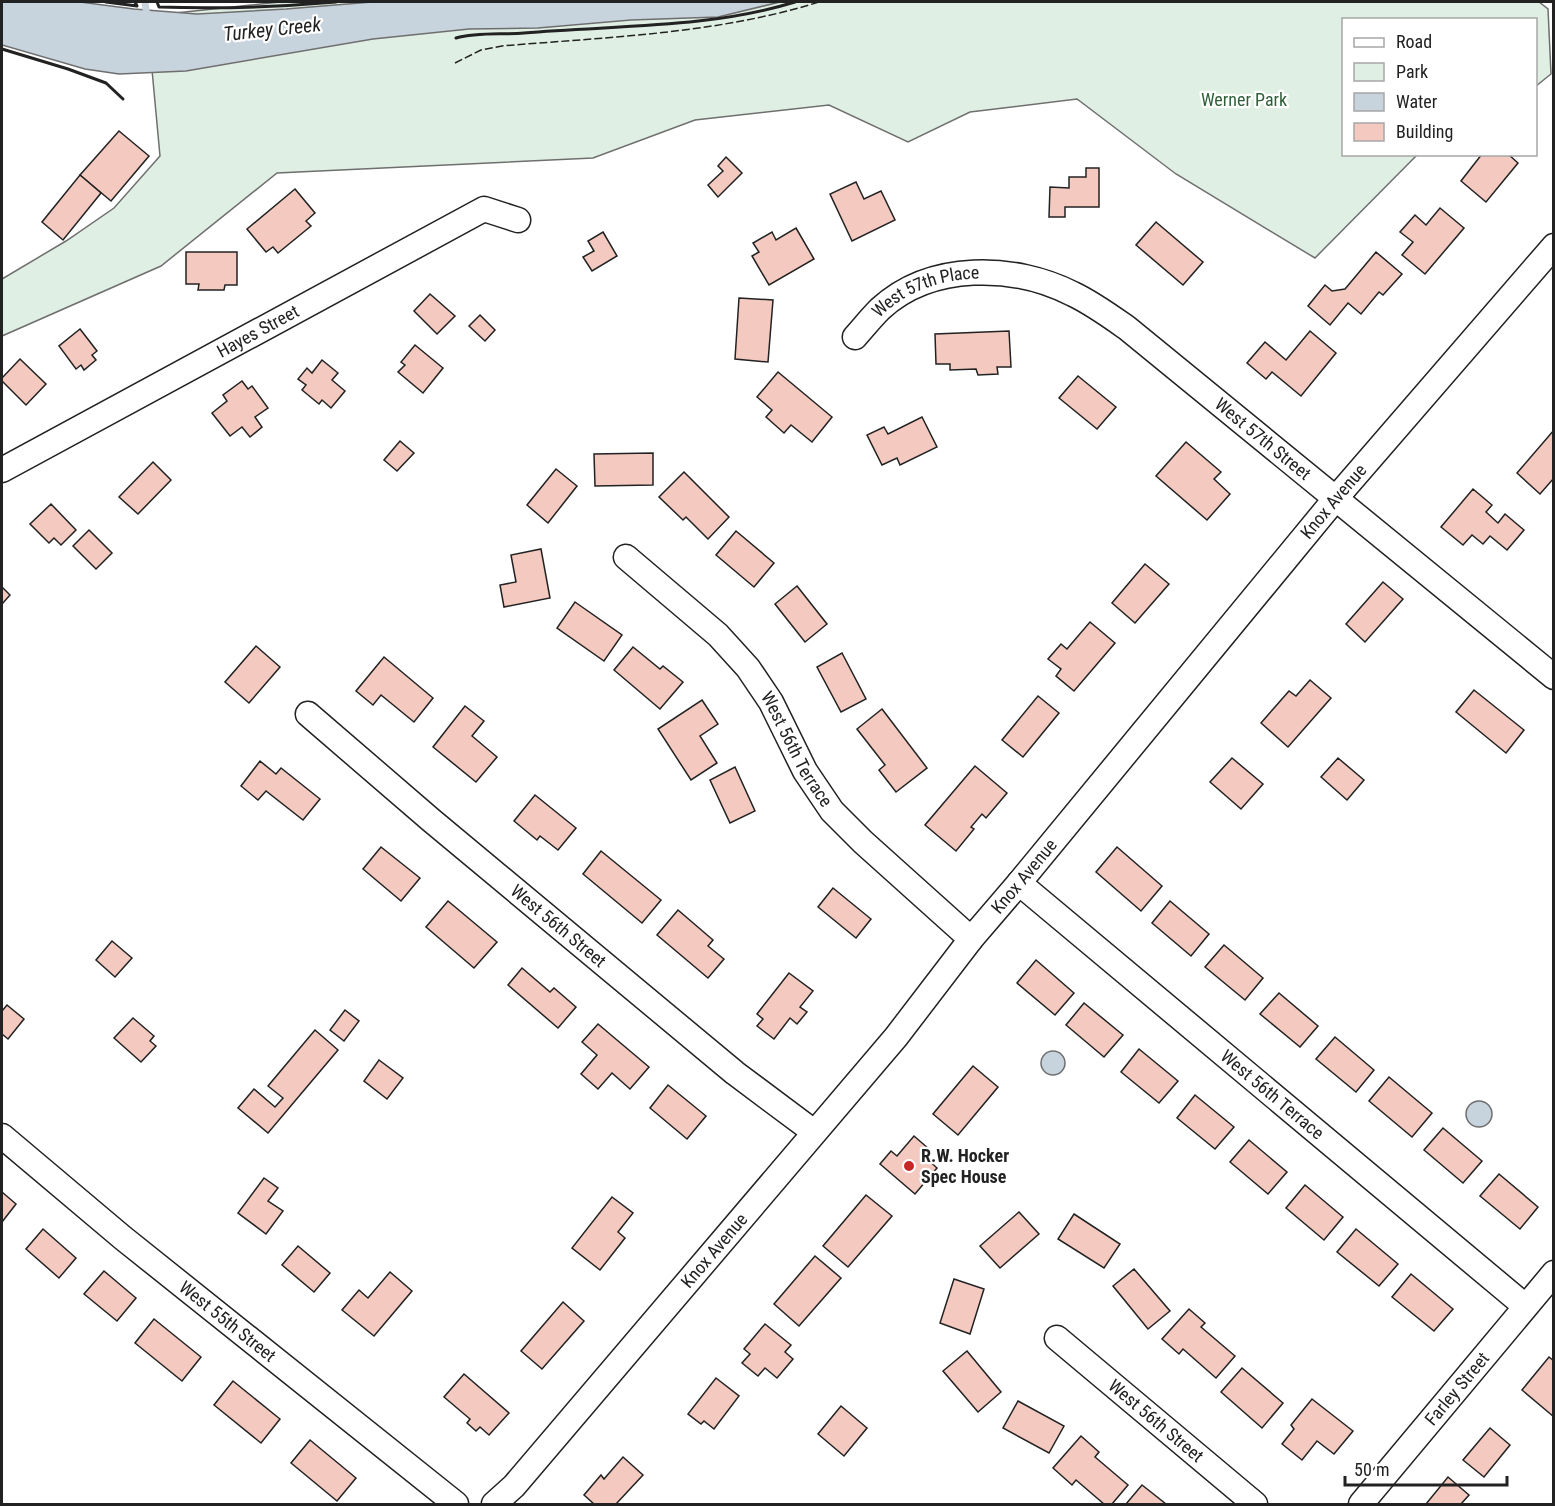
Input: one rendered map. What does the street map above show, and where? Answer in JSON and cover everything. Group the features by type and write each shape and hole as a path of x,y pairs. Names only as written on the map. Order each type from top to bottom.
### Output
{"street":[{"name":"Hayes Street","path":"2,470 484,209 518,220"},
{"name":"Knox Avenue","path":"494,1504 514,1486 896,1037 971,939 1336,498 1554,246"},
{"name":"West 57th Place","path":"855,337 880,309 903,293 929,280 949,275 986,272 1011,275"},
{"name":"West 57th Street","path":"1011,275 1050,284 1072,293 1127,328 1554,677"},
{"name":"West 56th Terrace","path":"626,557 718,635 748,668 771,702 805,771 832,811 863,842 971,939"},
{"name":"West 56th Street","path":"308,714 430,819 726,1065 814,1132"},
{"name":"West 56th Terrace","path":"1019,883 1525,1306"},
{"name":"West 55th Street","path":"2,1136 123,1238 456,1504"},
{"name":"Farley Street","path":"1361,1504 1554,1273"},
{"name":"West 56th Street","path":"1057,1338 1255,1504"}],"green space":[{"name":"Werner Park","path":"280,2 1539,2 1548,9 1551,74 1537,85 1537,18 1342,18 1342,156 1416,156 1315,258 1176,174 1077,99 970,112 908,142 829,105 695,120 593,158 277,173 161,266 2,336 2,279 66,241 114,208 160,156 147,16"}],"water":[{"name":"Turkey Creek","path":"2,2 80,2 197,14 372,2 780,2 718,17 631,20 538,28 469,29 373,39 186,71 119,74 85,69 2,45"},
{"path":"1053,1051 1061,1055 1065,1063 1061,1071 1053,1075 1045,1071 1041,1063 1045,1055"},
{"path":"1479,1101 1488,1105 1492,1114 1488,1123 1479,1127 1470,1123 1466,1114 1470,1105"}],"building":[{"path":"119,131 149,156 111,201 80,175"},
{"path":"1480,156 1510,156 1518,163 1486,202 1461,181"},
{"path":"726,157 742,173 718,197 708,185 723,171 718,166"},
{"path":"1086,168 1099,168 1099,207 1065,207 1065,217 1049,217 1050,187 1069,188 1069,177 1086,177"},
{"path":"80,175 101,193 63,240 42,222"},
{"path":"856,182 864,199 881,191 895,220 852,241 830,194"},
{"path":"295,189 315,213 306,221 311,226 278,253 273,247 266,252 247,229"},
{"path":"1440,208 1464,228 1425,274 1402,255 1413,242 1400,232 1415,215 1426,225"},
{"path":"1156,222 1203,262 1183,285 1136,245"},
{"path":"796,228 814,259 769,285 752,256 759,252 753,243 772,232 776,240"},
{"path":"603,232 617,256 592,271 583,257 594,251 588,241"},
{"path":"186,252 237,252 237,285 225,285 224,290 198,290 199,284 186,284"},
{"path":"1376,252 1402,274 1383,295 1379,292 1361,314 1348,303 1330,325 1308,306 1325,285 1332,291 1345,289"},
{"path":"430,294 455,316 437,334 414,311"},
{"path":"739,298 773,300 768,362 735,359"},
{"path":"480,315 495,330 485,341 469,326"},
{"path":"80,329 97,351 92,355 96,360 84,370 81,365 76,369 59,346"},
{"path":"1009,331 1011,367 997,367 998,374 978,375 976,369 950,370 950,364 936,364 935,334"},
{"path":"1310,331 1336,353 1301,396 1272,372 1266,379 1247,363 1265,342 1286,360"},
{"path":"415,345 443,368 423,393 398,372 405,365 401,362"},
{"path":"20,359 46,384 26,405 2,381 2,378"},
{"path":"322,360 338,373 332,380 345,391 331,408 322,400 319,404 302,390 306,385 298,379 307,368 312,373"},
{"path":"778,372 832,417 812,442 791,425 784,433 766,417 772,410 757,397"},
{"path":"1078,376 1116,407 1097,429 1059,398"},
{"path":"242,381 248,389 252,386 268,408 255,417 262,427 250,437 242,427 230,436 212,413 227,401 223,395"},
{"path":"922,417 937,447 900,465 897,458 882,465 867,435 884,427 888,434"},
{"path":"1554,430 1554,478 1540,494 1517,473"},
{"path":"400,441 414,453 397,471 384,460"},
{"path":"1186,442 1221,472 1214,479 1230,494 1207,520 1156,476"},
{"path":"653,453 653,485 595,486 594,454"},
{"path":"153,462 171,480 138,514 119,497"},
{"path":"556,469 577,486 548,523 527,505"},
{"path":"684,472 729,517 708,539 686,517 683,520 659,497"},
{"path":"1473,489 1492,505 1486,512 1498,523 1505,514 1524,530 1507,550 1490,536 1483,544 1472,535 1463,545 1441,527"},
{"path":"51,504 76,530 61,545 54,538 49,543 30,524"},
{"path":"89,530 112,553 96,569 73,546"},
{"path":"736,531 774,563 754,587 716,555"},
{"path":"541,549 550,598 504,607 500,585 516,582 511,555"},
{"path":"1145,564 1169,584 1135,623 1112,603"},
{"path":"1383,582 1403,599 1365,642 1346,624"},
{"path":"797,586 827,624 805,642 775,604"},
{"path":"2,587 10,595 3,603 2,602"},
{"path":"575,602 622,635 604,661 557,628"},
{"path":"1090,622 1115,643 1074,691 1056,676 1061,669 1048,659 1061,644 1067,649"},
{"path":"256,646 280,667 249,703 225,682"},
{"path":"633,647 660,669 663,666 683,682 660,709 614,670"},
{"path":"842,653 866,699 841,712 817,667"},
{"path":"384,657 433,698 414,722 381,695 373,705 356,691"},
{"path":"1310,680 1331,698 1288,747 1261,723 1289,691 1296,696"},
{"path":"1474,690 1524,730 1506,753 1456,712"},
{"path":"1038,696 1059,713 1023,757 1002,740"},
{"path":"702,700 718,724 700,736 717,763 691,780 658,729"},
{"path":"465,706 484,721 472,736 497,757 476,782 433,747"},
{"path":"882,709 927,768 896,792 879,770 885,765 857,729"},
{"path":"1232,758 1263,784 1241,809 1210,782"},
{"path":"1338,758 1364,780 1347,800 1321,777"},
{"path":"260,761 276,774 281,768 320,799 303,820 266,791 258,800 241,786"},
{"path":"975,766 1007,793 986,818 982,814 971,827 974,829 956,851 925,825"},
{"path":"735,767 755,811 730,823 710,780"},
{"path":"535,795 576,828 558,850 540,836 537,840 514,821"},
{"path":"381,847 420,878 401,901 363,869"},
{"path":"1117,847 1162,886 1141,911 1096,872"},
{"path":"601,851 661,900 642,923 583,874"},
{"path":"833,888 871,919 856,938 818,907"},
{"path":"448,901 497,942 474,968 426,927"},
{"path":"1170,901 1209,934 1191,956 1152,923"},
{"path":"678,910 713,940 708,946 724,959 708,978 657,935"},
{"path":"112,941 132,958 115,977 96,960"},
{"path":"1224,945 1263,978 1245,1000 1205,967"},
{"path":"1036,960 1074,993 1055,1015 1017,983"},
{"path":"522,968 550,992 554,988 576,1007 558,1028 508,985"},
{"path":"789,973 813,991 800,1007 807,1012 797,1024 790,1018 774,1039 757,1026 763,1019 757,1014"},
{"path":"1279,993 1318,1026 1300,1047 1260,1014"},
{"path":"1084,1003 1123,1035 1104,1057 1066,1025"},
{"path":"7,1005 24,1019 8,1039 2,1034 2,1011"},
{"path":"345,1010 359,1021 344,1041 330,1030"},
{"path":"133,1018 154,1036 150,1041 156,1046 141,1062 114,1038"},
{"path":"598,1024 649,1067 630,1089 612,1073 598,1089 581,1074 597,1055 582,1042"},
{"path":"315,1030 338,1050 268,1133 238,1108 254,1089 275,1107 283,1098 268,1086"},
{"path":"1335,1037 1374,1070 1356,1092 1316,1059"},
{"path":"1139,1049 1178,1081 1159,1103 1121,1072"},
{"path":"379,1060 403,1078 387,1099 364,1081"},
{"path":"973,1066 998,1087 958,1135 933,1114"},
{"path":"1389,1077 1432,1113 1412,1137 1369,1101"},
{"path":"668,1085 706,1116 687,1139 650,1108"},
{"path":"1195,1095 1234,1127 1215,1149 1177,1118"},
{"path":"1443,1128 1482,1161 1463,1183 1424,1150"},
{"name":"R.W. Hocker Spec House","path":"914,1136 929,1149 924,1156 937,1168 915,1194 880,1164 891,1151 897,1156"},
{"path":"1249,1140 1287,1172 1268,1194 1230,1162"},
{"path":"1499,1174 1538,1207 1520,1229 1480,1196"},
{"path":"264,1178 278,1188 268,1201 283,1211 266,1234 238,1213"},
{"path":"1305,1185 1343,1217 1324,1240 1286,1208"},
{"path":"2,1192 16,1204 2,1222"},
{"path":"866,1195 892,1216 848,1267 823,1246"},
{"path":"612,1197 633,1213 618,1232 625,1238 600,1270 572,1248"},
{"path":"1019,1212 1039,1234 1000,1268 980,1246"},
{"path":"1074,1214 1120,1244 1104,1268 1058,1239"},
{"path":"43,1229 76,1258 59,1278 26,1249"},
{"path":"1356,1229 1398,1264 1379,1286 1337,1252"},
{"path":"298,1246 330,1273 314,1292 282,1265"},
{"path":"815,1256 841,1278 799,1326 774,1304"},
{"path":"1134,1269 1170,1311 1148,1329 1113,1286"},
{"path":"104,1271 136,1298 117,1321 84,1294"},
{"path":"390,1272 412,1291 374,1336 342,1310 359,1290 368,1298"},
{"path":"1411,1274 1453,1309 1434,1331 1392,1297"},
{"path":"954,1279 984,1289 970,1334 940,1323"},
{"path":"563,1302 584,1321 542,1369 521,1351"},
{"path":"1189,1309 1205,1323 1201,1327 1235,1356 1216,1378 1183,1349 1179,1354 1162,1339"},
{"path":"154,1319 201,1357 182,1381 135,1343"},
{"path":"765,1324 791,1345 785,1352 793,1359 777,1378 765,1368 758,1376 742,1363 750,1354 744,1349"},
{"path":"967,1351 1001,1392 978,1412 943,1371"},
{"path":"1549,1357 1554,1361 1554,1417 1522,1390"},
{"path":"1242,1368 1283,1403 1262,1428 1221,1392"},
{"path":"464,1374 509,1413 489,1435 480,1427 476,1431 467,1423 470,1419 444,1397"},
{"path":"716,1378 739,1396 714,1429 704,1421 701,1424 688,1414"},
{"path":"233,1381 280,1419 261,1443 214,1405"},
{"path":"1312,1399 1353,1431 1334,1454 1317,1441 1302,1460 1282,1444 1294,1429 1291,1425"},
{"path":"1018,1401 1064,1426 1049,1453 1003,1428"},
{"path":"841,1406 867,1428 844,1456 818,1434"},
{"path":"1490,1428 1510,1445 1484,1477 1463,1460"},
{"path":"1081,1436 1099,1452 1095,1457 1128,1485 1112,1504 1104,1504 1076,1480 1072,1485 1053,1468"},
{"path":"310,1440 356,1478 337,1501 291,1463"},
{"path":"623,1457 643,1475 616,1504 594,1504 584,1495 601,1475 604,1479"},
{"path":"1448,1477 1469,1495 1461,1504 1426,1504"},
{"path":"1142,1485 1166,1504 1126,1504"}],"waterway":[{"path":"145,2 147,17"}],"fence":[{"path":"455,63 481,50 502,46 622,37 701,28 780,13 819,2"}],"wall":[{"path":"106,2 137,6 135,2"},
{"path":"157,2 159,7 203,8 336,2"},
{"path":"456,38 481,34 515,34 694,22 762,11 795,2"},
{"path":"2,49 106,83 123,99"}],"place":[{"name":"R.W. Hocker Spec House","path":"909,1166"}]}
